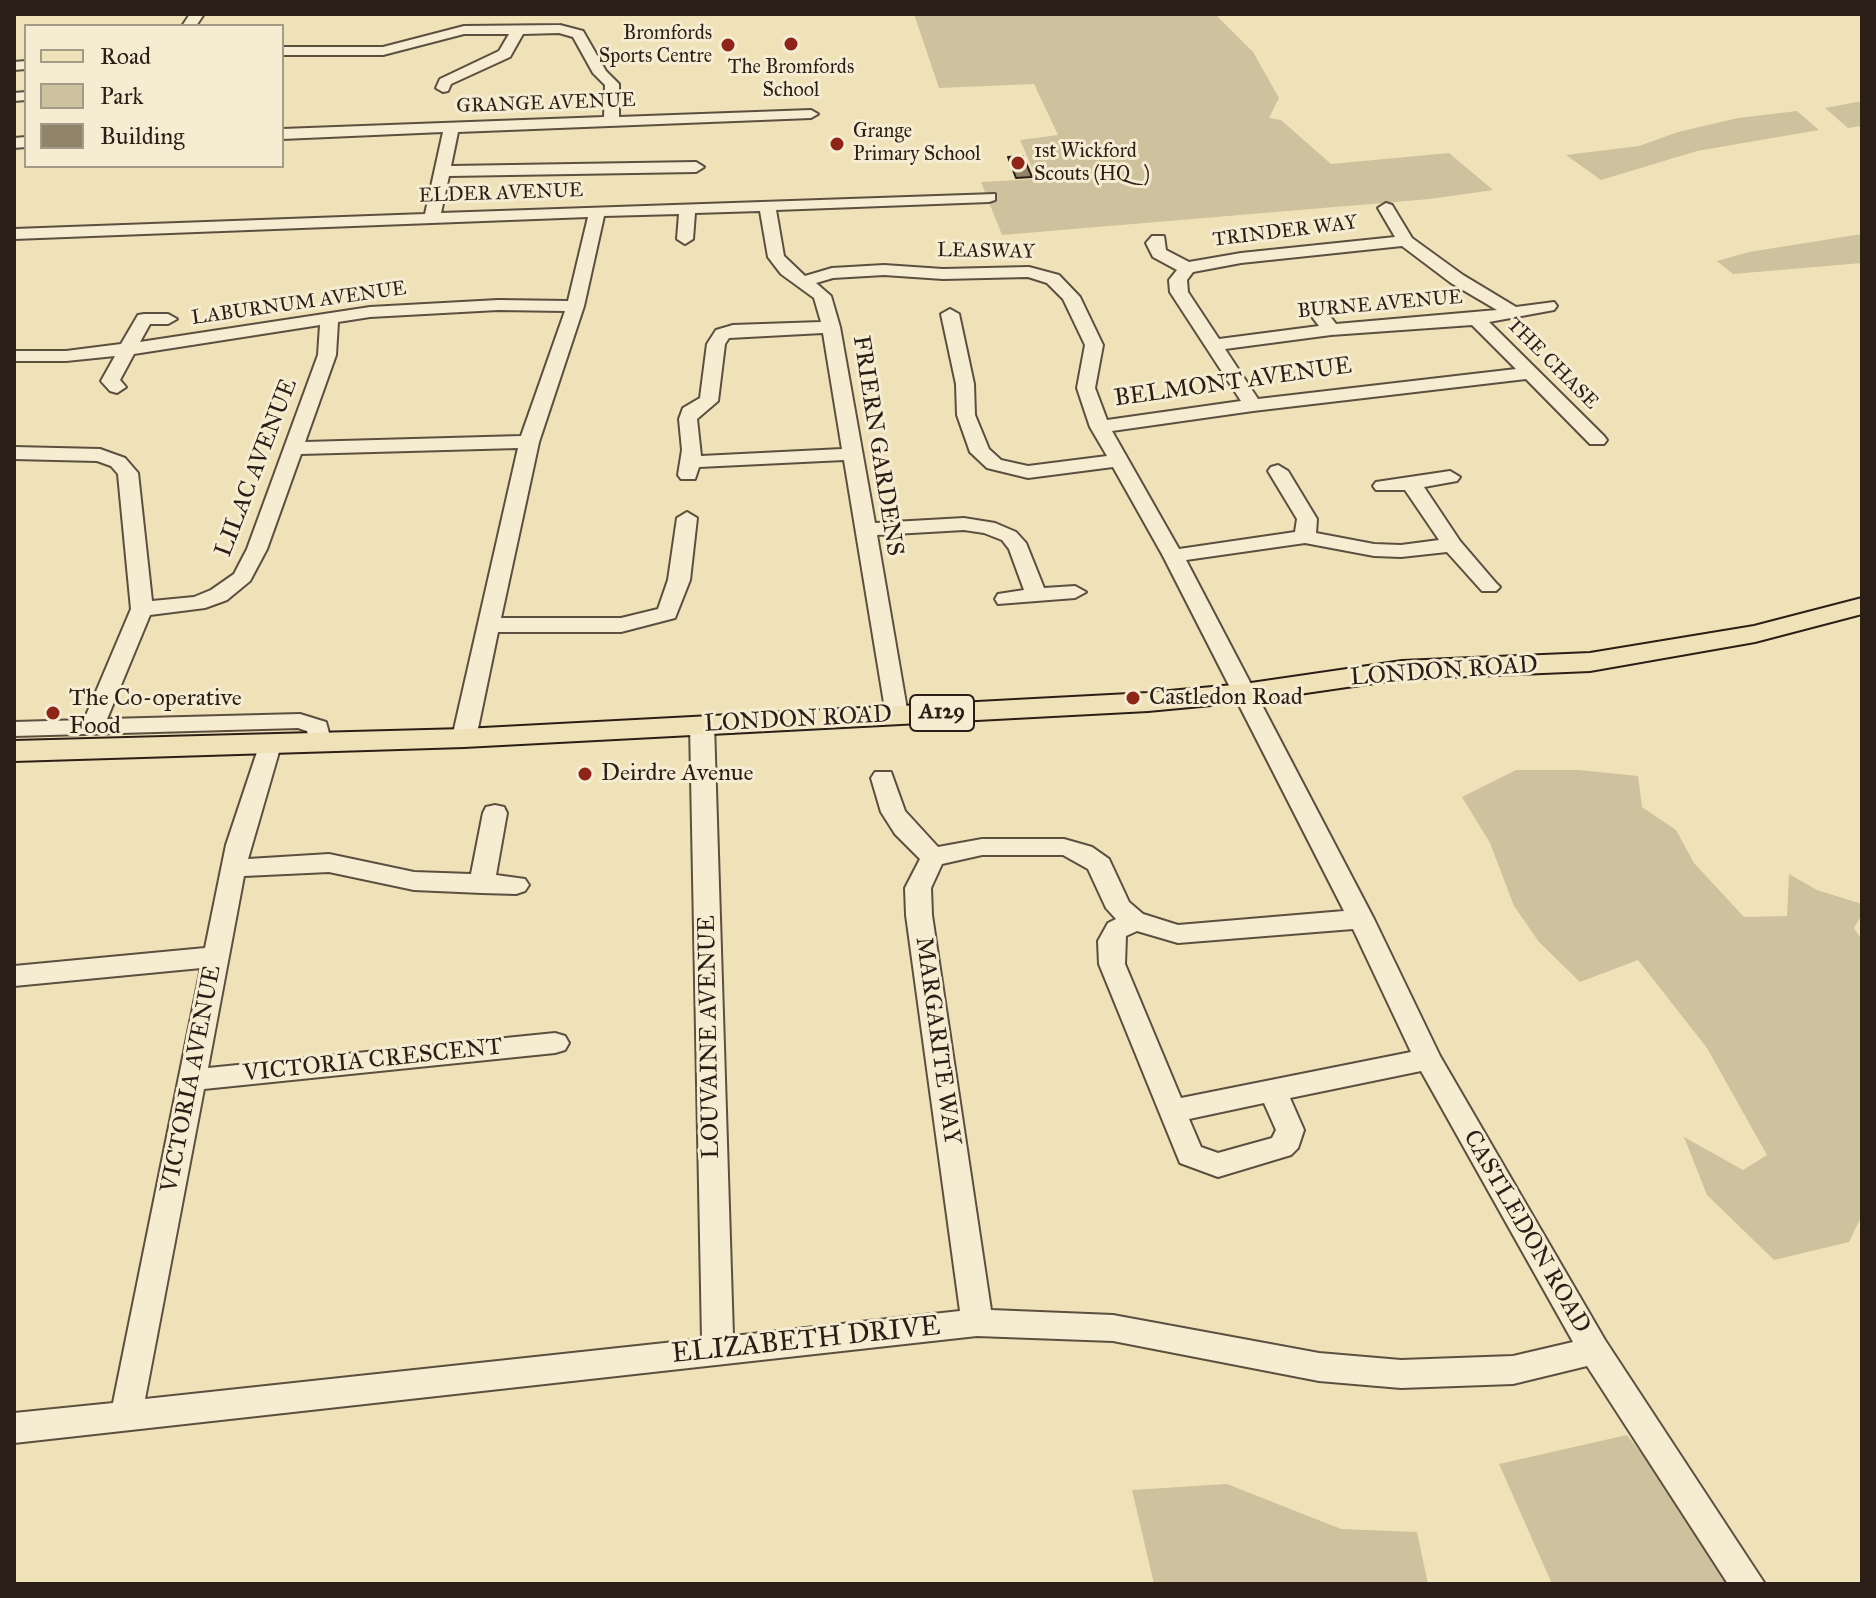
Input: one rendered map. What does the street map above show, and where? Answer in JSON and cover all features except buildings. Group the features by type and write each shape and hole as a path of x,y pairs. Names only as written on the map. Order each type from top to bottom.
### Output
{"main road":[{"name":"LONDON ROAD","path":"14,751 464,738 1148,702 1244,693 1402,670 1590,662 1755,634 1862,606"}],"street":[{"path":"443,88 445,82 505,54 518,29"},
{"path":"284,51 383,51 464,30 560,29 578,34 600,73 612,84 611,122"},
{"name":"GRANGE AVENUE","path":"284,134 811,114"},
{"path":"432,218 451,128"},
{"path":"442,171 679,163 696,167"},
{"name":"ELDER AVENUE","path":"20,234 989,197"},
{"name":"FRIERN GARDENS","path":"767,206 776,257 822,296 831,327 897,715"},
{"path":"685,239 687,209"},
{"path":"464,738 529,442 575,306 597,212"},
{"path":"1383,213 1405,241 1461,289 1489,296 1512,312"},
{"path":"14,251 20,234"},
{"path":"1158,240 1154,243 1159,253 1187,268"},
{"name":"TRINDER WAY","path":"1253,405 1182,297 1178,280 1187,268 1241,258 1405,241"},
{"name":"LEASWAY","path":"802,282 832,273 884,270 943,274 1029,272 1053,279 1071,297 1094,345 1086,388 1100,427"},
{"name":"LABURNUM AVENUE","path":"14,356 66,356 126,350 329,318 498,305 575,306"},
{"path":"1313,306 1331,330"},
{"name":"BURNE AVENUE","path":"1216,345 1331,330 1476,319 1548,306"},
{"name":"LILAC AVENUE","path":"142,609 197,603 219,595 243,577 257,549 327,355 329,318"},
{"name":"LABURNUM AVENUE","path":"117,387 110,381 144,319 168,319"},
{"path":"928,326 951,319 965,384 966,415 980,452 994,464 1028,472 1118,461"},
{"name":"THE CHASE","path":"1476,319 1597,440"},
{"path":"831,327 733,330 722,334 716,344 709,401 690,412 688,419 690,468 853,454"},
{"name":"BELMONT AVENUE","path":"1244,693 1173,556 1100,427 1253,405 1530,373"},
{"path":"294,448 529,442"},
{"path":"14,453 100,455 118,462 128,473 142,609 92,727"},
{"path":"1305,537 1307,519 1281,477 1308,480"},
{"path":"1383,486 1450,477"},
{"path":"1411,483 1452,545 1482,579 1452,573"},
{"path":"488,625 621,625 667,613 679,580 687,518"},
{"path":"864,530 964,524 988,527 1009,536 1019,547 1036,595"},
{"path":"1173,556 1305,537 1387,550 1452,545"},
{"path":"1006,599 1075,592"},
{"name":"CASTLEDON ROAD","path":"1244,693 1361,919 1428,1059 1594,1350 1748,1584"},
{"path":"14,729 300,721 318,727 320,744"},
{"name":"LOUVAINE AVENUE","path":"702,724 718,1349"},
{"name":"VICTORIA AVENUE","path":"126,1416 238,845 269,745"},
{"path":"883,778 893,812 933,857 982,847 1064,847 1083,853 1100,865 1102,876 1119,908 1134,921 1178,934 1361,919"},
{"path":"482,884 495,813"},
{"name":"MARGARITE WAY","path":"933,857 918,888 919,915 977,1323"},
{"path":"234,868 329,863 414,881 516,885"},
{"path":"1134,921 1117,930 1111,941 1112,964 1190,1155 1218,1165 1269,1153 1288,1140 1290,1130 1273,1091"},
{"path":"14,976 215,957"},
{"name":"VICTORIA CRESCENT","path":"192,1080 555,1043"},
{"path":"1172,1111 1428,1059"},
{"name":"ELIZABETH DRIVE","path":"14,1428 977,1323 1113,1328 1319,1367 1401,1374 1513,1370 1594,1350"}],"green space":[{"path":"914,14 1215,14 1253,52 1279,98 1269,118 1281,120 1331,164 1449,153 1493,190 1430,199 1002,235 981,182 1037,179 1020,140 1058,135 1034,84 939,88"},
{"path":"1862,101 1862,126 1848,128 1825,108"},
{"path":"1797,111 1819,130 1697,151 1601,180 1566,155 1639,146 1678,132 1738,118"},
{"path":"1862,234 1862,263 1733,274 1717,261 1749,252"},
{"path":"1516,770 1579,770 1638,776 1642,807 1676,830 1694,863 1744,917 1787,916 1789,874 1817,890 1862,904 1862,914 1854,928 1862,940 1862,1215 1849,1242 1774,1260 1707,1195 1684,1137 1743,1170 1767,1155 1707,1048 1638,960 1580,982 1539,942 1514,906 1490,843 1462,797"},
{"path":"1627,1435 1743,1584 1552,1584 1499,1464"},
{"path":"1227,1484 1341,1529 1417,1532 1428,1584 1154,1584 1132,1490"}],"place":[{"name":"The Bromfords School","path":"791,44"},
{"name":"Bromfords Sports Centre","path":"728,45"},
{"name":"Grange Primary School","path":"837,144"},
{"name":"1st Wickford Scouts (HQ)","path":"1018,163"},
{"name":"Castledon Road","path":"1133,698"},
{"name":"The Co-operative Food","path":"53,713"},
{"name":"Deirdre Avenue","path":"585,774"}]}
